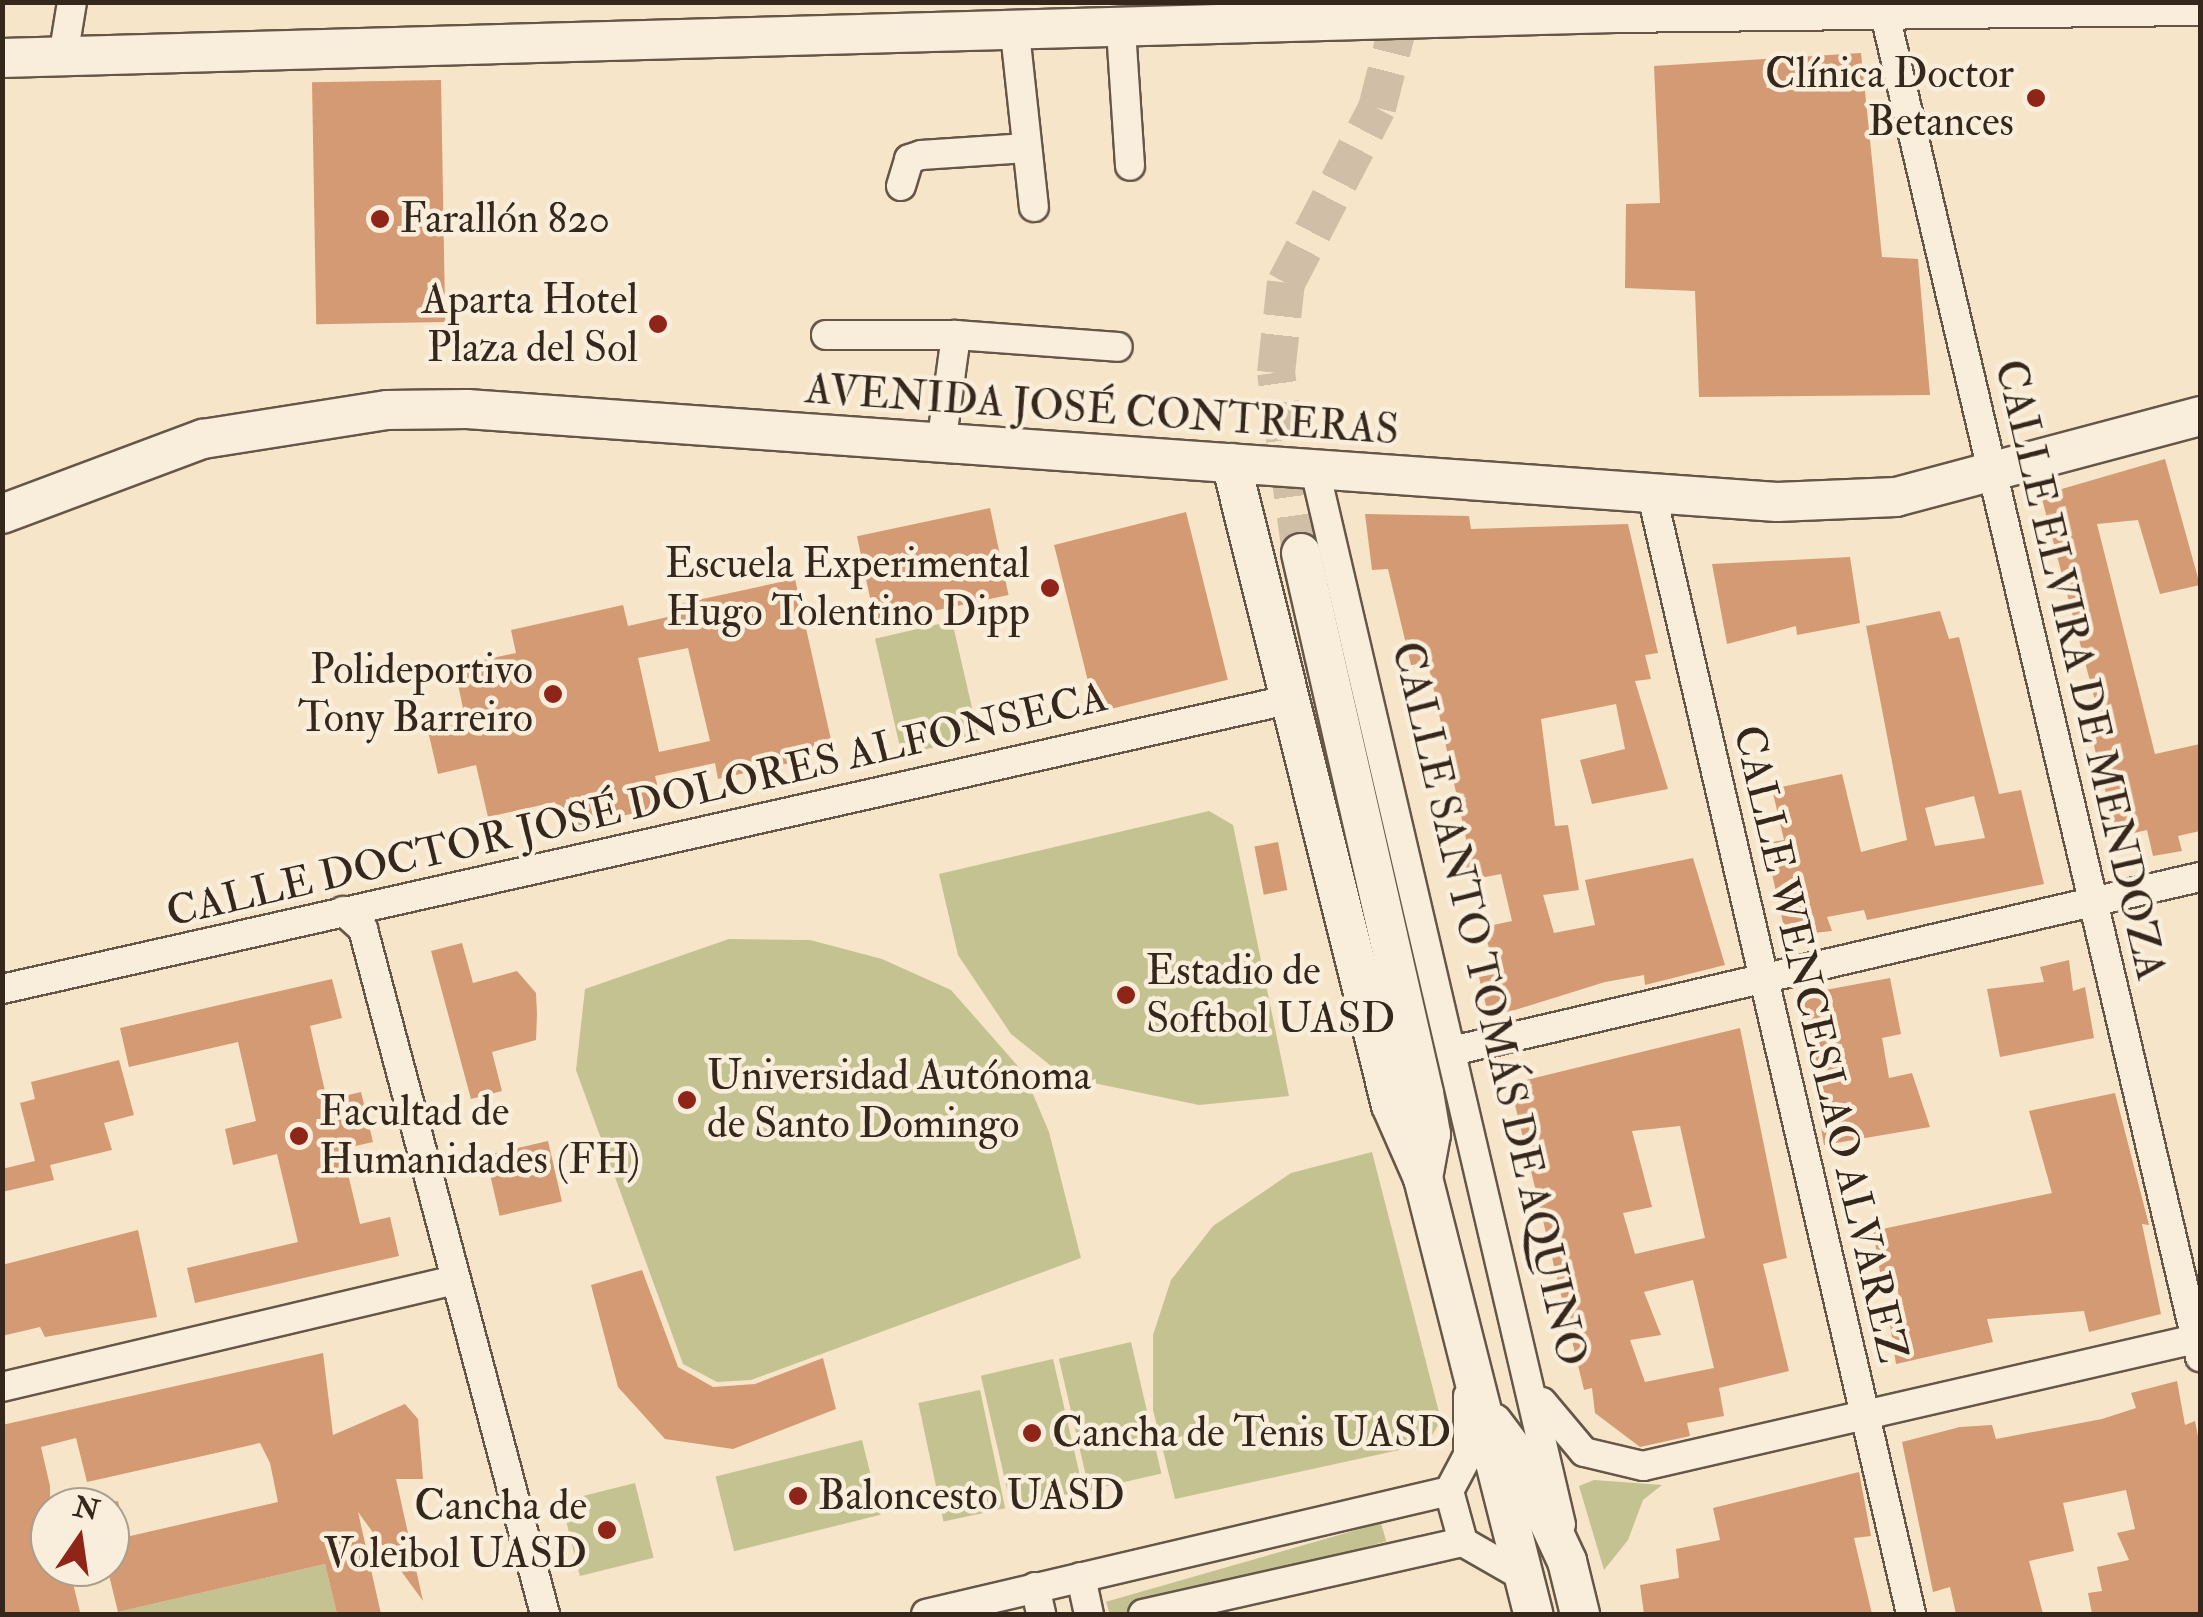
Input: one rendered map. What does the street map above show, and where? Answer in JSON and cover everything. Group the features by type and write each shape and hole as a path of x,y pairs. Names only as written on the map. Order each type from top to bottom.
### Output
{"main road":[{"path":"2,58 1120,30 1614,8 2200,6"},
{"name":"AVENIDA JOSÉ CONTRERAS","path":"2,514 203,439 387,410 1839,501 1896,497 2200,416"},
{"name":"CALLE SANTO TOMÁS DE AQUINO","path":"1231,463 1391,1105 1424,1178 1489,1418 1533,1614"},
{"path":"1300,552 1424,1093 1431,1134 1424,1178"},
{"name":"CALLE SANTO TOMÁS DE AQUINO","path":"1489,1418 1518,1456 1568,1561 1580,1614"}],"street":[{"path":"64,57 72,2"},
{"name":"CALLE ELVIRA DE MENDOZA","path":"1883,8 2199,1345"},
{"path":"1120,30 1130,166"},
{"path":"1015,33 1034,208"},
{"path":"901,186 909,159 921,154 1027,148"},
{"path":"826,335 956,335 1118,348"},
{"path":"941,445 956,335"},
{"name":"CALLE SANTO TOMÁS DE AQUINO","path":"1315,470 1536,1393 1568,1561"},
{"name":"CALLE WENCESLAO ALVAREZ","path":"1651,491 1912,1614"},
{"name":"CALLE DOCTOR JOSÉ DOLORES ALFONSECA","path":"2,989 1288,700"},
{"path":"1452,1051 2200,877"},
{"path":"343,912 363,928 545,1614"},
{"path":"2,1386 456,1280"},
{"path":"1536,1393 1584,1452 1643,1466 2199,1345"},
{"path":"1473,1370 1468,1456 1448,1491 1464,1542 1524,1577"},
{"path":"926,1614 1038,1601 1081,1576 1448,1491"},
{"path":"1142,1614 1464,1542"},
{"path":"1081,1576 1089,1614"}],"shaded area":[{"path":"952,621 979,737 902,755 875,639"},
{"name":"Estadio de Softbol UASD","path":"1209,811 1233,825 1289,1096 1199,1105 1065,1077 1011,1034 958,955 939,874"},
{"path":"729,939 810,940 882,959 951,990 1024,1073 1049,1132 1081,1258 751,1380 717,1382 683,1364 576,1070 585,989"},
{"path":"1372,1152 1441,1420 1427,1444 1175,1499 1153,1410 1153,1335 1171,1280 1213,1226 1291,1173"},
{"path":"1131,1342 1161,1474 1089,1490 1059,1359"},
{"name":"Cancha de Tenis UASD","path":"1053,1359 1083,1491 1011,1507 981,1376"},
{"path":"980,1390 1005,1508 944,1521 918,1403"},
{"name":"Baloncesto UASD","path":"862,1440 881,1515 734,1551 715,1477"},
{"path":"1594,1480 1662,1485 1643,1500 1628,1540 1604,1570 1579,1486"},
{"name":"Cancha de Voleibol UASD","path":"635,1483 654,1558 580,1576 561,1501"},
{"path":"1381,1523 1386,1541 1133,1614 1110,1614 1106,1602"},
{"path":"325,1564 337,1614 118,1612"}],"building":[{"path":"1861,53 1882,257 1918,259 1930,395 1699,397 1695,291 1625,288 1626,204 1660,203 1654,66"},
{"name":"Farallón 820","path":"441,80 445,322 316,324 312,82"},
{"path":"2165,459 2200,585 2160,594 2138,520 2097,524 2155,754 2200,744 2200,831 2178,836 2182,851 2153,856 2147,830 2117,837 2089,726 2101,723 2041,495"},
{"path":"990,508 1009,595 875,623 857,536"},
{"path":"1186,512 1228,680 1096,713 1054,545"},
{"path":"1365,514 1469,516 1471,529 1628,524 1658,653 1645,655 1651,679 1635,681 1668,789 1592,804 1580,760 1625,749 1616,704 1541,719 1555,826 1568,825 1579,890 1543,895 1554,933 1595,925 1585,880 1693,858 1725,965 1645,985 1644,975 1605,982 1489,1018 1479,977 1495,974 1484,927 1512,921 1501,874 1470,880 1461,869 1457,849 1468,848 1428,663 1411,665 1388,569 1372,570"},
{"path":"1850,557 1860,623 1797,635 1796,626 1727,644 1712,564"},
{"name":"Polideportivo Tony Barreiro","path":"795,579 834,753 718,779 715,763 655,776 663,807 562,829 555,802 488,817 476,765 438,774 428,731 466,722 454,666 516,653 511,630 623,605 628,626 681,614 679,604","holes":["688,648 710,741 659,752 638,658"]},
{"path":"1940,611 1949,639 1959,637 1999,794 2021,790 2044,884 1867,920 1864,910 1827,917 1832,931 1786,936 1765,843 1784,840 1772,789 1842,774 1861,852 1907,840 1866,626","holes":["1974,796 1985,838 1935,846 1925,808"]},
{"path":"1278,842 1287,890 1264,895 1254,847"},
{"path":"462,943 473,983 517,971 536,993 536,1040 492,1052 502,1091 471,1099 431,951"},
{"path":"2069,960 2073,991 2085,987 2094,1038 2000,1057 1987,989 2044,982 2040,967"},
{"path":"1890,978 1901,1034 1882,1038 1889,1078 1912,1073 1930,1127 1824,1145 1798,995"},
{"name":"Facultad de Humanidades (FH)","path":"332,979 342,1018 310,1026 327,1100 361,1092 373,1142 342,1149 360,1224 390,1217 399,1256 195,1303 187,1268 298,1242 277,1154 233,1165 225,1129 256,1121 238,1042 129,1067 120,1028"},
{"path":"1740,1028 1787,1258 1763,1264 1789,1371 1719,1388 1724,1416 1687,1423 1690,1436 1640,1447 1595,1413 1592,1388 1584,1390 1510,1084","holes":["1680,1126 1705,1238 1635,1254 1623,1213 1652,1207 1632,1131","1693,1280 1714,1368 1645,1382 1630,1340 1661,1335 1644,1292"]},
{"path":"119,1060 134,1115 104,1123 112,1150 50,1165 54,1180 2,1192 2,1169 35,1161 20,1103 35,1099 31,1082"},
{"path":"2115,1093 2149,1225 2142,1224 2161,1314 2089,1332 2084,1311 1987,1319 1993,1342 1896,1364 1889,1318 1902,1314 1895,1275 1881,1278 1873,1231 2052,1193 2029,1111"},
{"path":"548,1141 562,1201 500,1216 486,1155"},
{"path":"138,1230 157,1317 45,1337 40,1327 2,1336 2,1265"},
{"path":"642,1270 678,1367 713,1387 755,1384 823,1358 836,1409 733,1449 665,1439 618,1387 591,1285"},
{"path":"323,1353 333,1435 405,1404 418,1419 423,1479 396,1479 423,1601 358,1512 381,1614 337,1614 325,1564 118,1612 112,1587 130,1587 130,1536 278,1502 270,1463 260,1443 87,1482 76,1438 41,1447 50,1487 30,1487 30,1587 74,1587 80,1612 2,1614 2,1425"},
{"path":"2177,1381 2185,1425 2195,1421 2200,1447 2200,1614 2092,1614 2088,1593 2102,1591 2097,1567 2129,1560 2117,1533 2135,1529 2126,1490 2063,1503 2074,1551 2029,1561 2043,1614 1956,1614 1950,1587 1933,1592 1902,1442 1960,1427 1992,1425 1996,1439 2102,1419 2136,1408 2131,1393"},
{"path":"1859,1472 1871,1536 1854,1538 1872,1614 1644,1614 1640,1585 1679,1578 1676,1549 1720,1540 1713,1508"}],"tunnel":[{"path":"1301,553 1276,373 1286,283 1377,108 1404,2"}],"place":[{"name":"Clínica Doctor Betances","path":"2036,98"},
{"name":"Farallón 820","path":"380,219"},
{"name":"Aparta Hotel Plaza del Sol","path":"658,324"},
{"name":"Escuela Experimental Hugo Tolentino Dipp","path":"1050,588"},
{"name":"Polideportivo Tony Barreiro","path":"553,694"},
{"name":"Estadio de Softbol UASD","path":"1126,995"},
{"name":"Universidad Autónoma de Santo Domingo","path":"687,1100"},
{"name":"Facultad de Humanidades (FH)","path":"299,1136"},
{"name":"Cancha de Tenis UASD","path":"1032,1433"},
{"name":"Baloncesto UASD","path":"798,1496"},
{"name":"Cancha de Voleibol UASD","path":"607,1530"}]}
